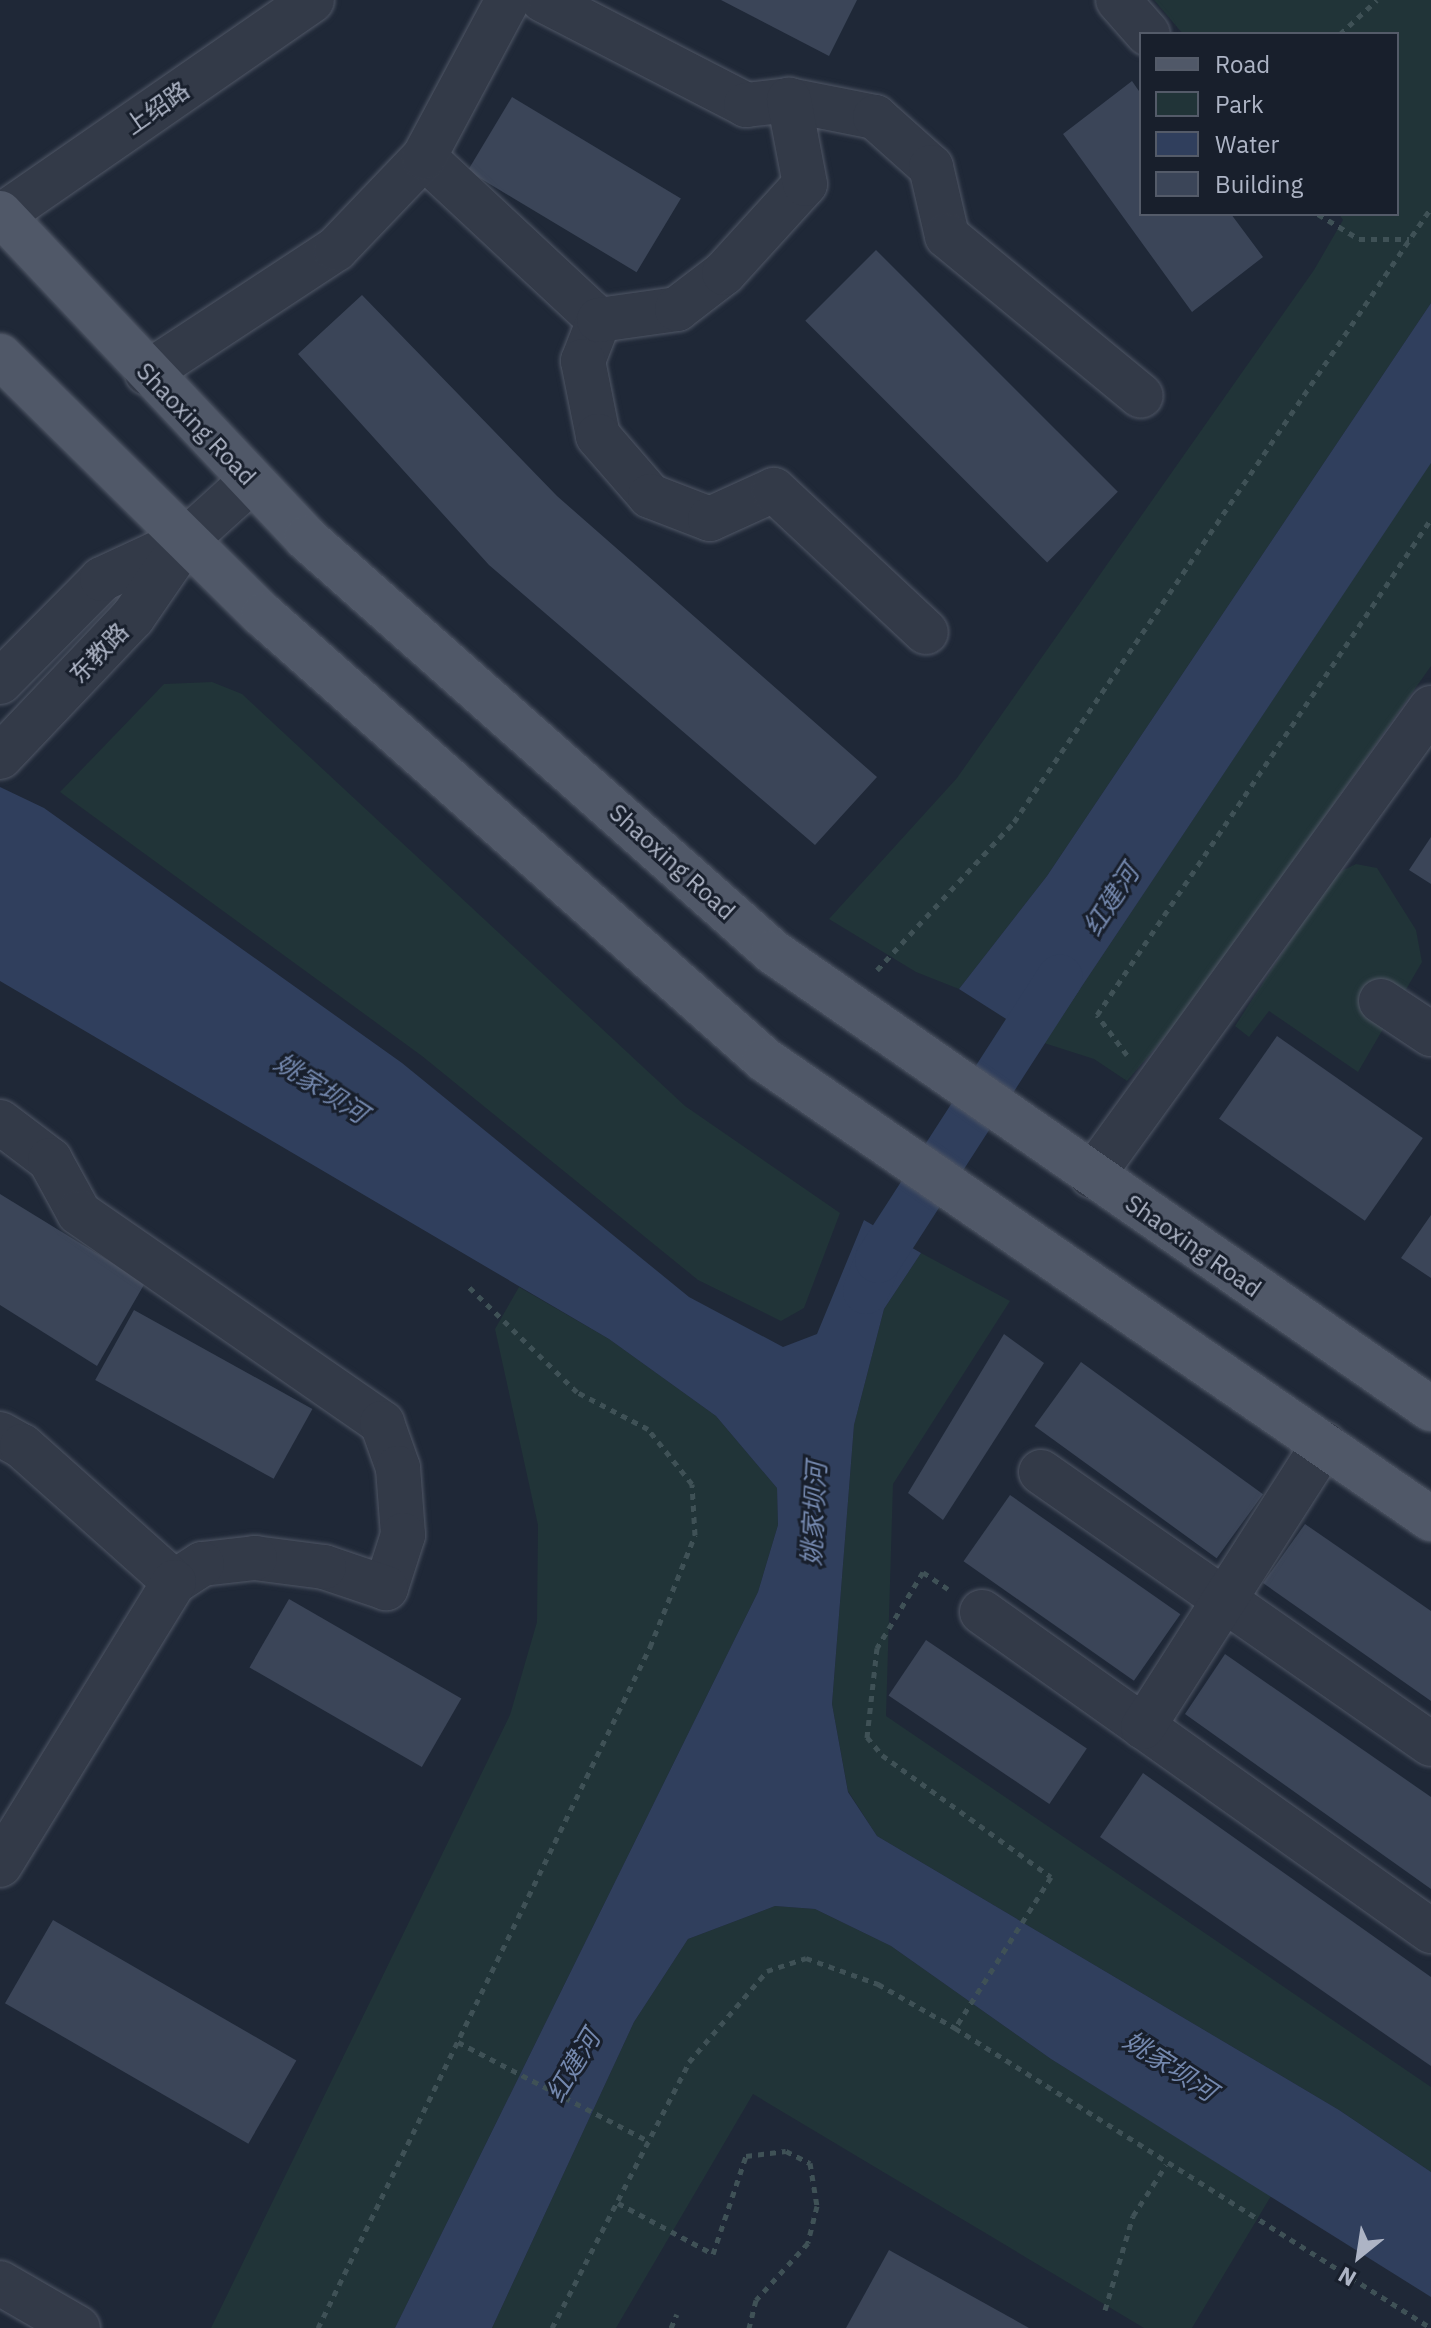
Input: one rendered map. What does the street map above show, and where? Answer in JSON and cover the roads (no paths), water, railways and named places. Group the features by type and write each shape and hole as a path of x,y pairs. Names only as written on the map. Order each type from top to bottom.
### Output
{"main road":[{"name":"Shaoxing Road","path":"1,214 147,373 306,538 773,952 1431,1409"},
{"path":"0,356 186,540 765,1060 1431,1519"}],"street":[{"name":"上绍路","path":"1,214 312,0"},
{"path":"147,373 336,249 424,157 508,0"},
{"path":"543,0 746,105 789,100 875,117 931,167 947,236 1141,396"},
{"path":"1118,0 1146,32"},
{"path":"599,320 677,309 724,273 805,184 789,100"},
{"path":"424,157 599,320"},
{"path":"599,320 583,361 598,436 650,496 710,519 774,490 926,632"},
{"name":"东教路","path":"0,757 133,617 186,540 251,481"},
{"name":"东教路","path":"0,682 102,579 186,540"},
{"path":"1092,1176 1431,708"},
{"path":"1381,1001 1431,1034"},
{"path":"0,1122 50,1160 79,1213 382,1423 398,1468 403,1535 386,1588 324,1567 255,1558 202,1564 174,1582 0,1865"},
{"path":"0,1434 22,1446 174,1582"},
{"path":"1143,1727 1324,1444"},
{"path":"1041,1472 1431,1744"},
{"path":"982,1612 1431,1931"},
{"path":"0,2283 78,2328"}],"water":[{"path":"1431,303 1431,463 1044,1043 959,989 1047,876"},
{"name":"姚家坝河","path":"0,787 44,808 402,1063 689,1297 783,1347 817,1334 864,1220 921,1253 884,1309 854,1425 832,1704 848,1792 877,1836 1339,2110 1431,2172 1431,2297 1051,2059 891,1946 815,1909 775,1906 688,1939 634,2022 492,2328 395,2328 758,1592 778,1525 777,1488 716,1416 609,1339 0,981"}],"waterway":[{"name":"红建河","path":"866,1291 878,1260 1060,978"}]}
